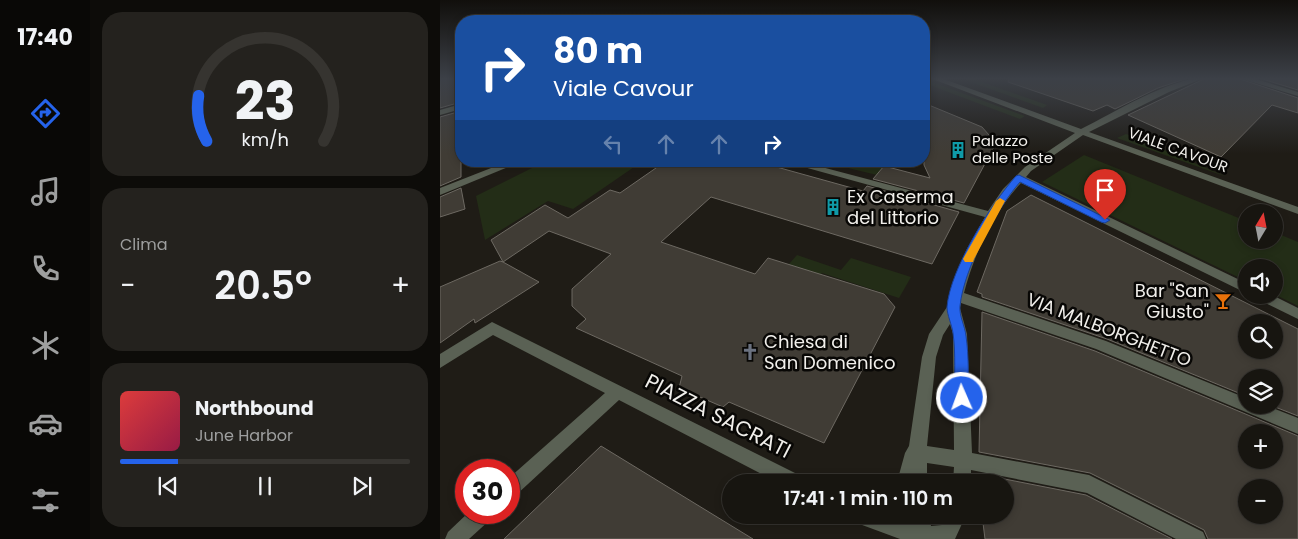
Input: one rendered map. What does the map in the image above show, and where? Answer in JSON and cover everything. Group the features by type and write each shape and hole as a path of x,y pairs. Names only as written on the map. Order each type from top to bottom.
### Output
{"street":[{"name":"VIALE CAVOUR","path":"1006,103 1298,211"},
{"path":"918,474 917,449 929,357 936,334 955,302 972,251 991,215 1019,178 1040,159 1082,132 1140,103"},
{"path":"440,114 455,108"},
{"path":"440,192 503,167"},
{"path":"810,167 991,215"},
{"path":"1019,178 1238,284"},
{"path":"955,302 960,334 964,460 963,474"},
{"name":"VIA MALBORGHETTO","path":"955,302 1101,345 1238,402"},
{"path":"1278,304 1298,314"},
{"name":"PIAZZA SACRATI","path":"440,362 492,328 780,474"},
{"name":"PIAZZA SACRATI","path":"520,480 618,392"},
{"name":"VIA MALBORGHETTO","path":"1268,414 1298,426"},
{"path":"917,449 1089,484 1196,539"},
{"path":"909,474 917,449"},
{"path":"455,539 471,524"},
{"path":"880,524 922,538 946,535 952,524"},
{"path":"921,524 922,538"}],"green space":[{"path":"978,103 990,103 1025,116 1020,119"},
{"path":"1029,103 1047,105 1043,108"},
{"path":"1126,134 1132,136 1227,177 1117,138"},
{"path":"1084,155 1238,218 1238,249 1283,249 1283,236 1298,242 1298,306 1283,298 1283,259 1238,259 1238,277 1042,182"},
{"path":"534,167 634,167 573,209 548,201 485,240 476,196"},
{"path":"846,167 883,167 877,175"},
{"path":"797,255 841,270 851,258 911,277 899,298 822,273 814,283 782,272"}],"building":[{"path":"440,103 455,103 455,104 440,108"},
{"path":"1070,103 1127,103 1115,109 1107,105 1093,111"},
{"path":"1153,103 1298,103 1298,113 1272,105 1221,157 1128,115"},
{"name":"Palazzo delle Poste","path":"930,105 982,127 996,143 964,203 873,179 883,167 930,178 925,167 930,167"},
{"path":"455,113 455,167 461,167 461,177 440,186 440,117"},
{"path":"657,167 777,167 863,191 867,186 959,212 932,264 711,197 661,242 755,274 768,258 884,294 895,307 824,443 729,402 723,407 679,388 682,376 576,328 586,319 572,306 572,289 611,254 549,231 503,262 491,240 545,205 568,218 610,190 620,193"},
{"path":"461,188 465,209 440,217 440,197"},
{"path":"1031,195 1238,299 1238,304 1248,304 1268,314 1238,314 1238,359 1283,359 1283,321 1298,329 1298,416 1283,410 1283,369 1238,369 1238,393 1107,339 982,297 982,294 977,292 1007,211"},
{"path":"500,261 539,282 475,323 474,319 440,343 440,287"},
{"path":"982,312 1095,351 1238,411 1238,414 1245,414 1269,424 1238,424 1238,469 1283,469 1283,430 1298,436 1298,539 1208,539 1204,530 1090,473 979,452"},
{"path":"601,446 722,520 722,524 728,524 753,539 504,539"},
{"path":"1014,481 1086,495 1172,539 985,539 983,524 1014,524"}],"slow traffic":[{"path":"969,259 1000,201"}],"place":[{"name":"Palazzo delle Poste","path":"958,150"},
{"name":"Ex Caserma del Littorio","path":"833,207"},
{"name":"Bar \"San Giusto\"","path":"1223,301"},
{"name":"Chiesa di San Domenico","path":"750,352"}],"route":[{"path":"962,398 960,334 953,308 972,251 995,208 1007,191 1019,178 1105,220"}]}
